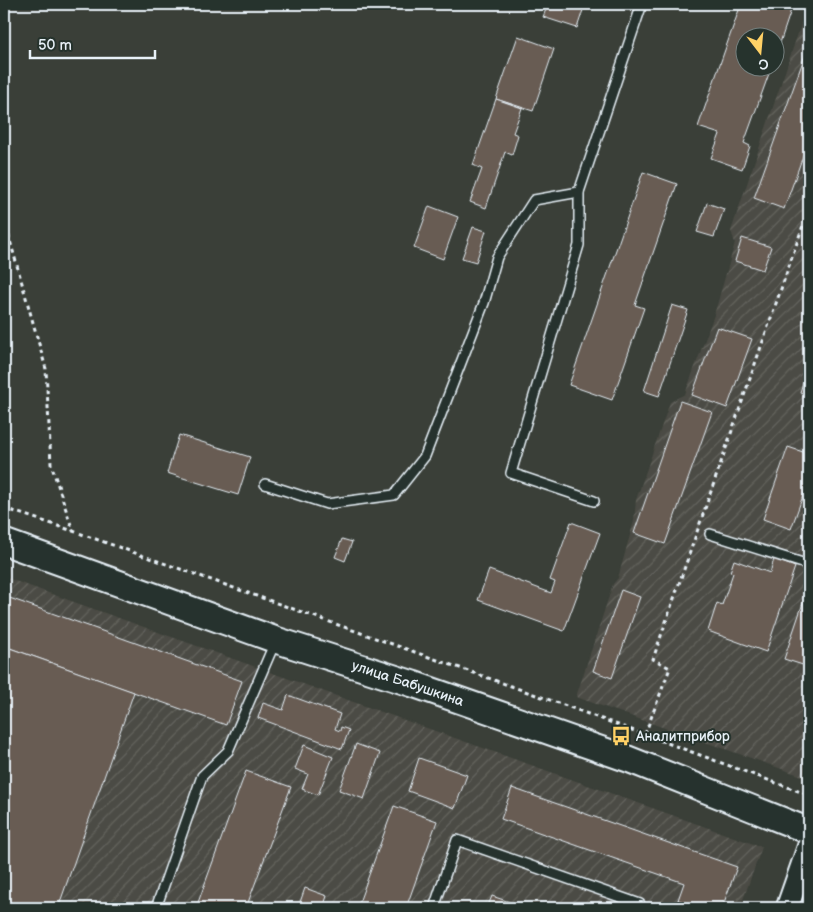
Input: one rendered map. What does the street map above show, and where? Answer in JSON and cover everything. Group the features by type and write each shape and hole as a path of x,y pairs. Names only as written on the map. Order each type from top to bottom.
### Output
{"main road":[{"name":"улица Бабушкина","path":"4,542 276,640 413,684 628,759 809,831"}],"street":[{"path":"787,908 809,845"}],"lane":[{"path":"594,501 512,473 579,246 579,192 642,4"},
{"path":"265,484 327,504 394,495 425,456 484,303 497,257 534,200 579,192"},
{"path":"710,534 809,565"},
{"path":"156,908 202,776 228,751 276,640"},
{"path":"434,908 457,840 640,904"}],"path":[{"path":"645,734 670,668 653,659 809,208"},
{"path":"4,219 46,369 51,464 73,531"},
{"path":"4,508 539,696 809,795"}],"shaded area":[{"path":"808,4 809,757 802,776 576,697 613,584 618,578 634,521 636,500 670,402 685,394 714,315 735,243 731,231 783,78 786,78 786,69"},
{"path":"4,577 762,847 740,908 4,908"}],"building":[{"path":"548,4 585,4 577,28 543,17"},
{"path":"741,4 793,4 785,28 736,28 736,78 767,78 744,143 750,146 742,169 711,158 720,134 698,127"},
{"path":"518,36 554,49 533,111 496,99"},
{"path":"809,44 809,139 784,209 754,198"},
{"path":"496,99 522,108 513,133 518,135 512,155 505,152 486,208 470,202 482,169 473,165"},
{"path":"643,172 677,184 635,305 644,308 612,400 569,385"},
{"path":"707,203 724,209 714,237 697,232"},
{"path":"429,206 458,217 443,259 414,248"},
{"path":"473,227 486,231 476,262 462,258"},
{"path":"742,238 771,247 763,270 735,261"},
{"path":"672,305 688,310 659,396 644,391"},
{"path":"717,327 752,339 727,408 692,395"},
{"path":"809,365 809,396 800,392"},
{"path":"680,401 712,412 665,544 634,533"},
{"path":"179,435 250,457 238,495 167,473"},
{"path":"788,447 809,454 809,479 791,529 763,519"},
{"path":"571,522 600,533 564,631 478,600 489,570 551,593 555,582 550,580"},
{"path":"342,539 352,542 345,561 335,557"},
{"path":"774,559 795,567 766,652 708,631 717,603 722,605 733,573 730,572 734,560 770,573"},
{"path":"621,590 640,597 612,678 593,671"},
{"path":"4,596 242,681 226,725 4,646"},
{"path":"805,597 809,598 809,667 784,659"},
{"path":"4,646 134,692 58,908 4,908"},
{"path":"288,695 340,714 335,729 340,731 341,727 349,730 342,749 258,718 263,703 283,710"},
{"path":"356,744 380,753 364,799 339,790"},
{"path":"304,745 333,757 318,795 302,789 308,774 295,769"},
{"path":"419,758 467,775 455,808 408,791"},
{"path":"246,771 291,787 246,908 196,908"},
{"path":"512,788 737,867 722,908 701,908 678,900 684,883 501,819"},
{"path":"394,806 437,821 406,908 357,908"},
{"path":"305,888 327,896 323,908 298,908"},
{"path":"492,896 527,908 487,908"},
{"path":"678,900 701,908 675,908"}],"place":[{"name":"Аналитприбор","path":"621,736"}]}
